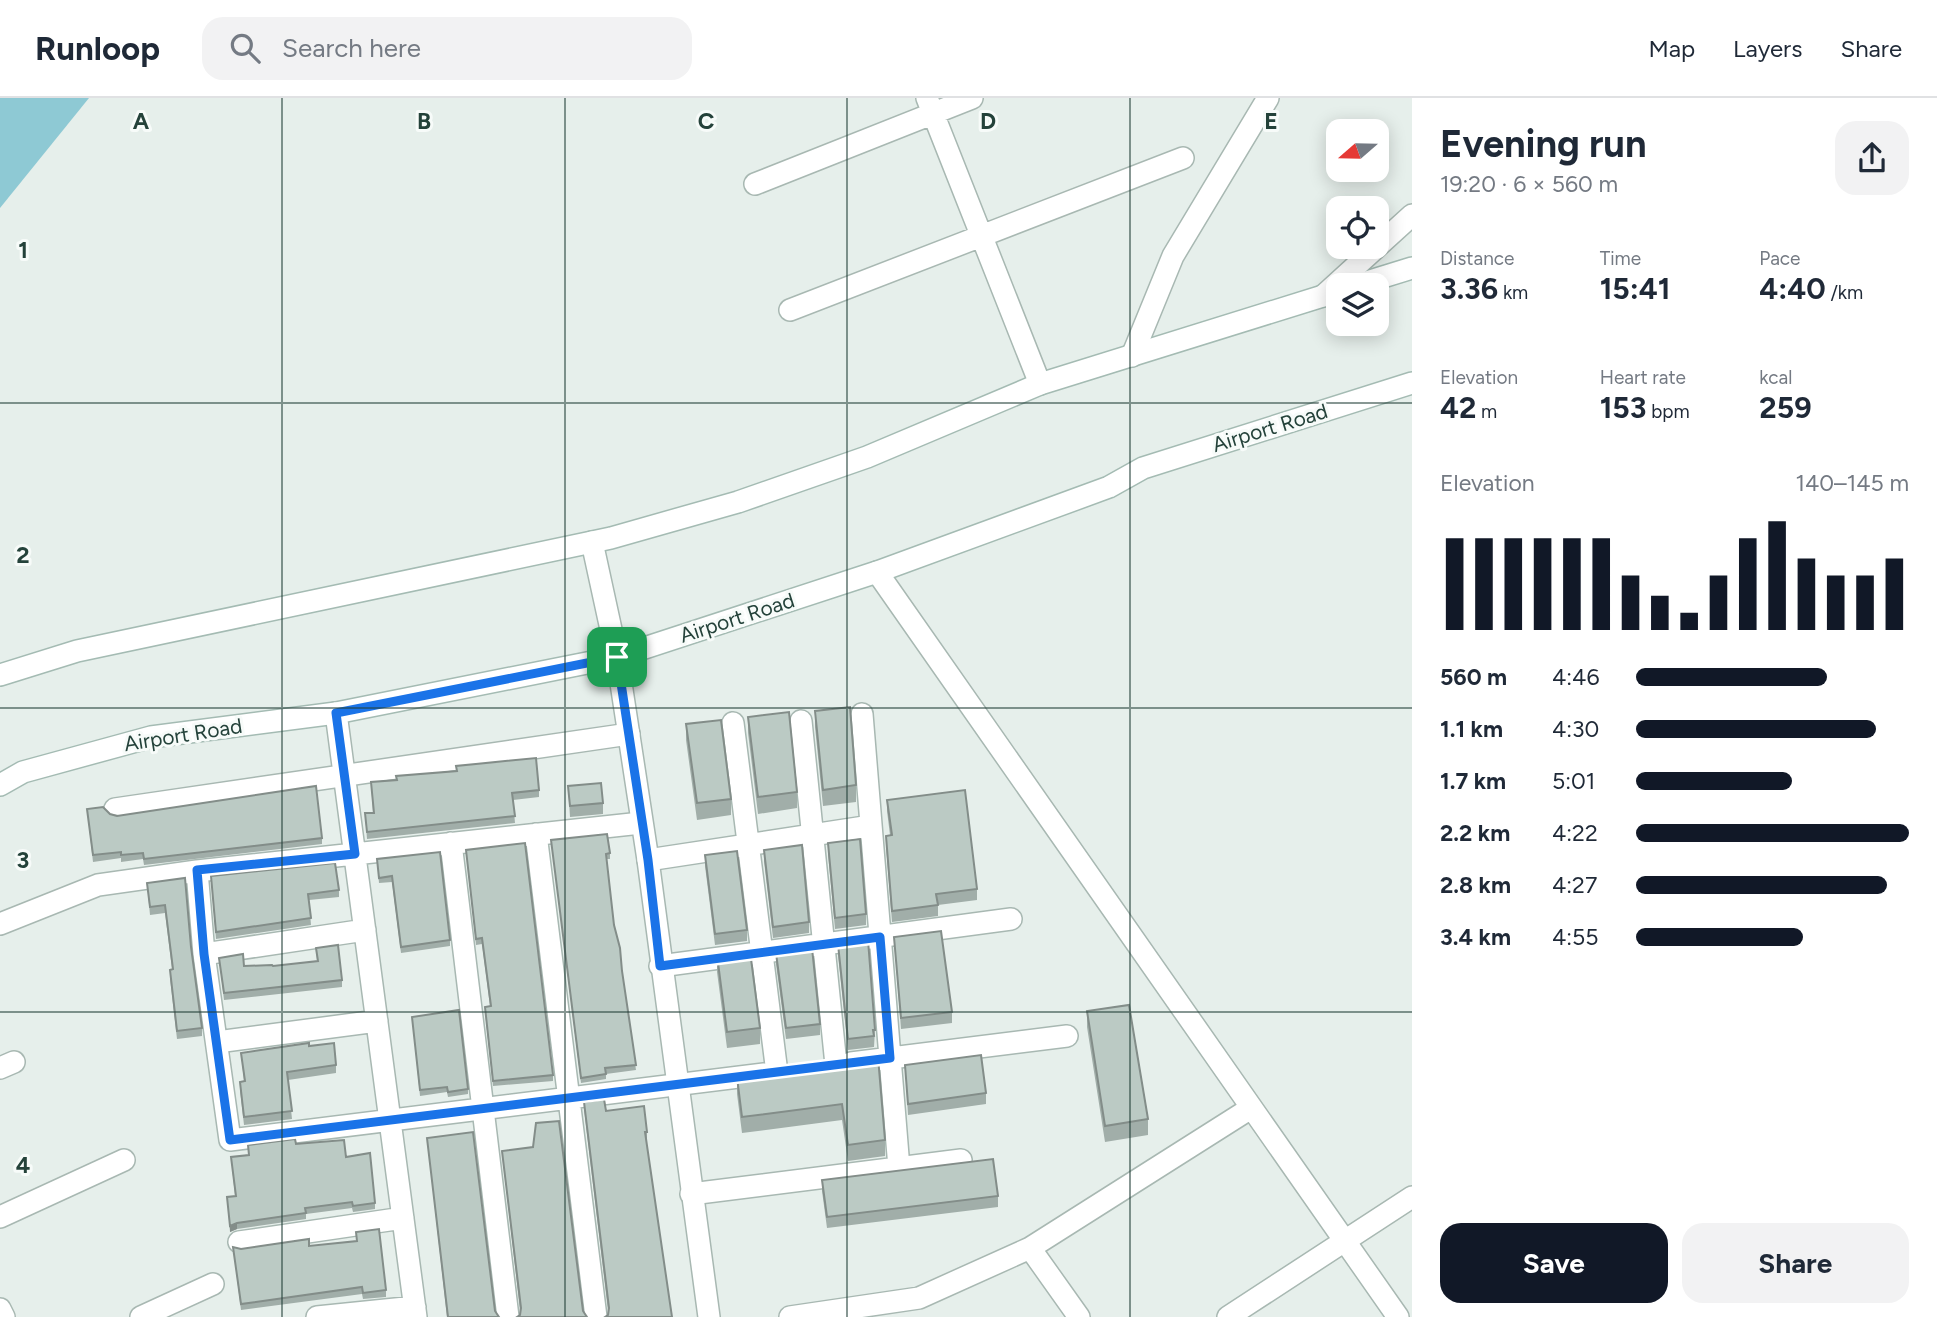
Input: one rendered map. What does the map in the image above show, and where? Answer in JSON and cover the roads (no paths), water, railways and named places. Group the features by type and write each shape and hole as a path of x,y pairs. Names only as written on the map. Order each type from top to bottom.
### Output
{"street":[{"path":"755,184 930,106 972,98"},
{"path":"1132,356 1173,256 1268,98"},
{"path":"930,106 1040,384"},
{"path":"790,310 1183,158"},
{"path":"1352,273 1412,215"},
{"path":"1389,275 1412,268"},
{"path":"0,676 77,651 592,542 738,502 867,457 1040,384 1326,295"},
{"name":"Airport Road","path":"0,785 23,772 151,737 336,713 617,657 877,572 1109,487 1143,468 1412,383"},
{"path":"592,542 617,657 648,860 660,966 709,1317"},
{"path":"877,572 1398,1317"},
{"path":"317,1317 416,1312 336,713"},
{"path":"862,714 899,1168"},
{"path":"801,721 836,1065"},
{"path":"733,723 777,1073"},
{"path":"115,809 628,734"},
{"path":"0,924 98,885 197,870 641,823"},
{"path":"648,860 871,826"},
{"path":"536,834 596,1317"},
{"path":"451,843 508,1317"},
{"path":"197,870 204,954 230,1140 1067,1037"},
{"path":"660,966 1011,919"},
{"path":"204,954 365,930"},
{"path":"217,1042 377,1021"},
{"path":"790,1317 919,1298 1030,1248 1251,1108"},
{"path":"0,1217 124,1160"},
{"path":"691,1194 961,1160"},
{"path":"1228,1317 1412,1197"},
{"path":"239,1241 403,1218"},
{"path":"1030,1248 1079,1317"},
{"path":"141,1317 213,1284"},
{"path":"0,1309 4,1317"}],"water":[{"path":"0,98 89,98 0,208"}]}
